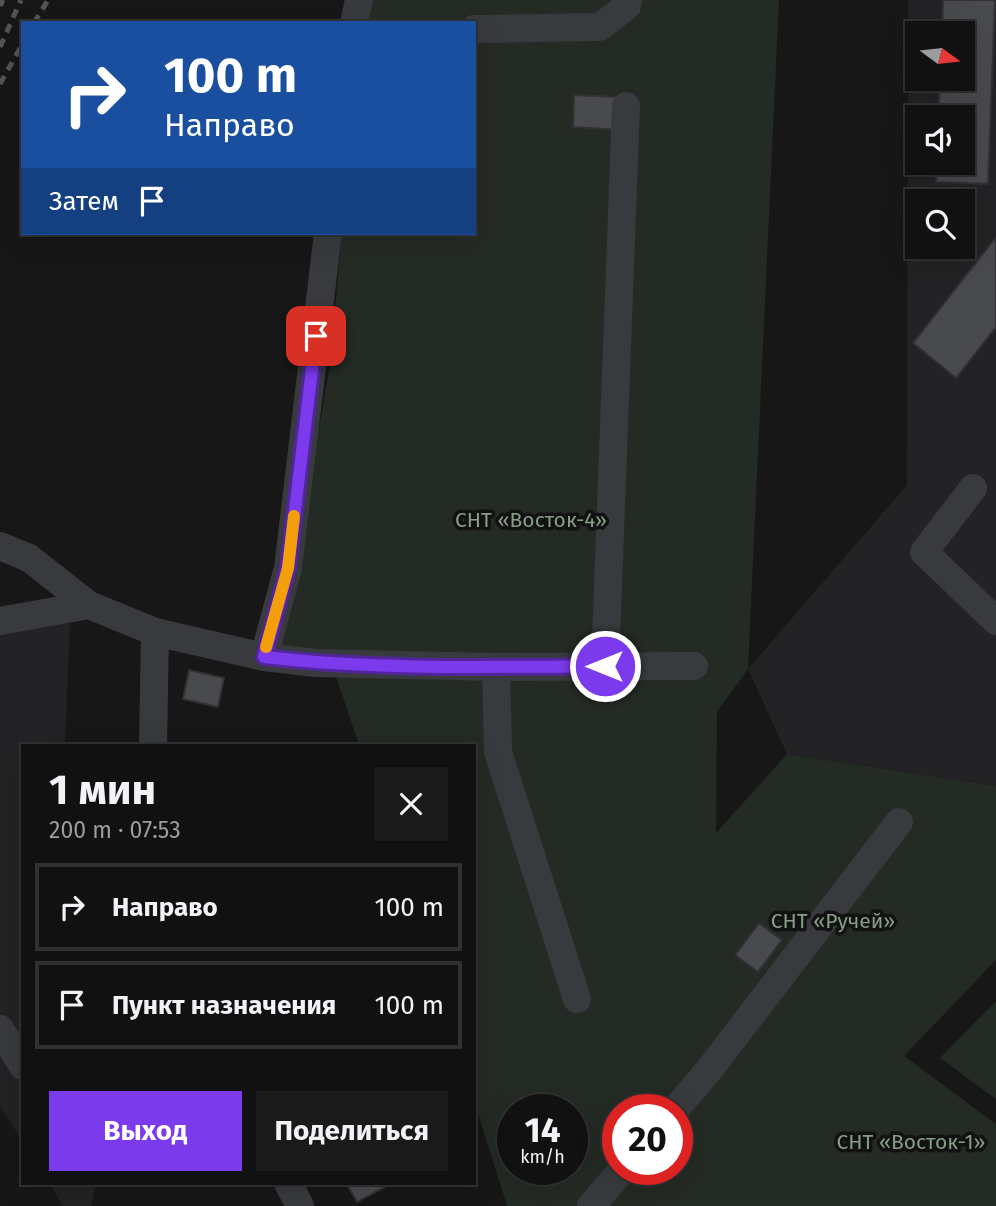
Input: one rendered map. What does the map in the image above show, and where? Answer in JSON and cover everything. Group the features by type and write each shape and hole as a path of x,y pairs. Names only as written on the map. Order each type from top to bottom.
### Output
{"street":[{"path":"354,21 359,0"},
{"path":"476,29 600,27 628,6 628,0"},
{"path":"605,666 626,106"},
{"path":"264,657 288,568 328,235"},
{"path":"973,488 924,552 996,621"},
{"path":"0,546 29,558 89,605 155,632 264,657 316,663 496,667 694,666"},
{"path":"0,621 89,605"},
{"path":"153,744 155,632"},
{"path":"496,667 498,752 577,999"},
{"path":"689,1094 899,822"},
{"path":"0,1029 21,1063"},
{"path":"289,1185 300,1206"},
{"path":"591,1206 609,1185"}],"shaded area":[{"path":"908,0 996,0 996,786 787,754 748,669 907,485 907,259 975,259 975,189 908,189 908,175 975,175 975,105 908,105 908,91 975,91 975,21 908,21"},
{"path":"71,596 65,744 21,744 21,1139 0,1106 0,607"},
{"path":"50,1185 96,1185 91,1206 63,1206"}],"green space":[{"name":"СНТ «Восток-4»","path":"372,0 779,0 748,669 717,712 716,833 787,754 996,786 996,960 904,1056 996,1124 996,1206 507,1206 500,1185 588,1185 588,1094 497,1094 497,1174 476,1107 476,744 359,744 336,677 335,652 282,645 330,364 342,235 476,235 476,21 367,21"},
{"path":"996,1001 996,1099 940,1058"}],"building":[{"path":"943,0 995,0 988,184 936,182 936,175 975,175 975,105 939,105 939,91 975,91 975,21 942,21"},
{"path":"574,95 622,97 620,130 573,127"},
{"path":"996,237 996,327 956,378 913,343"},
{"path":"189,670 224,678 218,707 183,699"},
{"path":"759,923 782,940 758,972 735,955"},
{"path":"347,1185 384,1185 385,1187 357,1202"}],"railway":[{"path":"0,6 3,0"},
{"path":"0,47 21,0"},
{"path":"35,21 48,0"},
{"path":"0,84 21,47"}],"slow traffic":[{"path":"266,647 288,568 294,516"}],"route":[{"path":"316,336 288,568 264,657 316,663 496,667 605,666"}],"park label":[{"name":"СНТ «Ручей»","path":"833,921"},
{"name":"СНТ «Восток-1»","path":"911,1142"}]}
